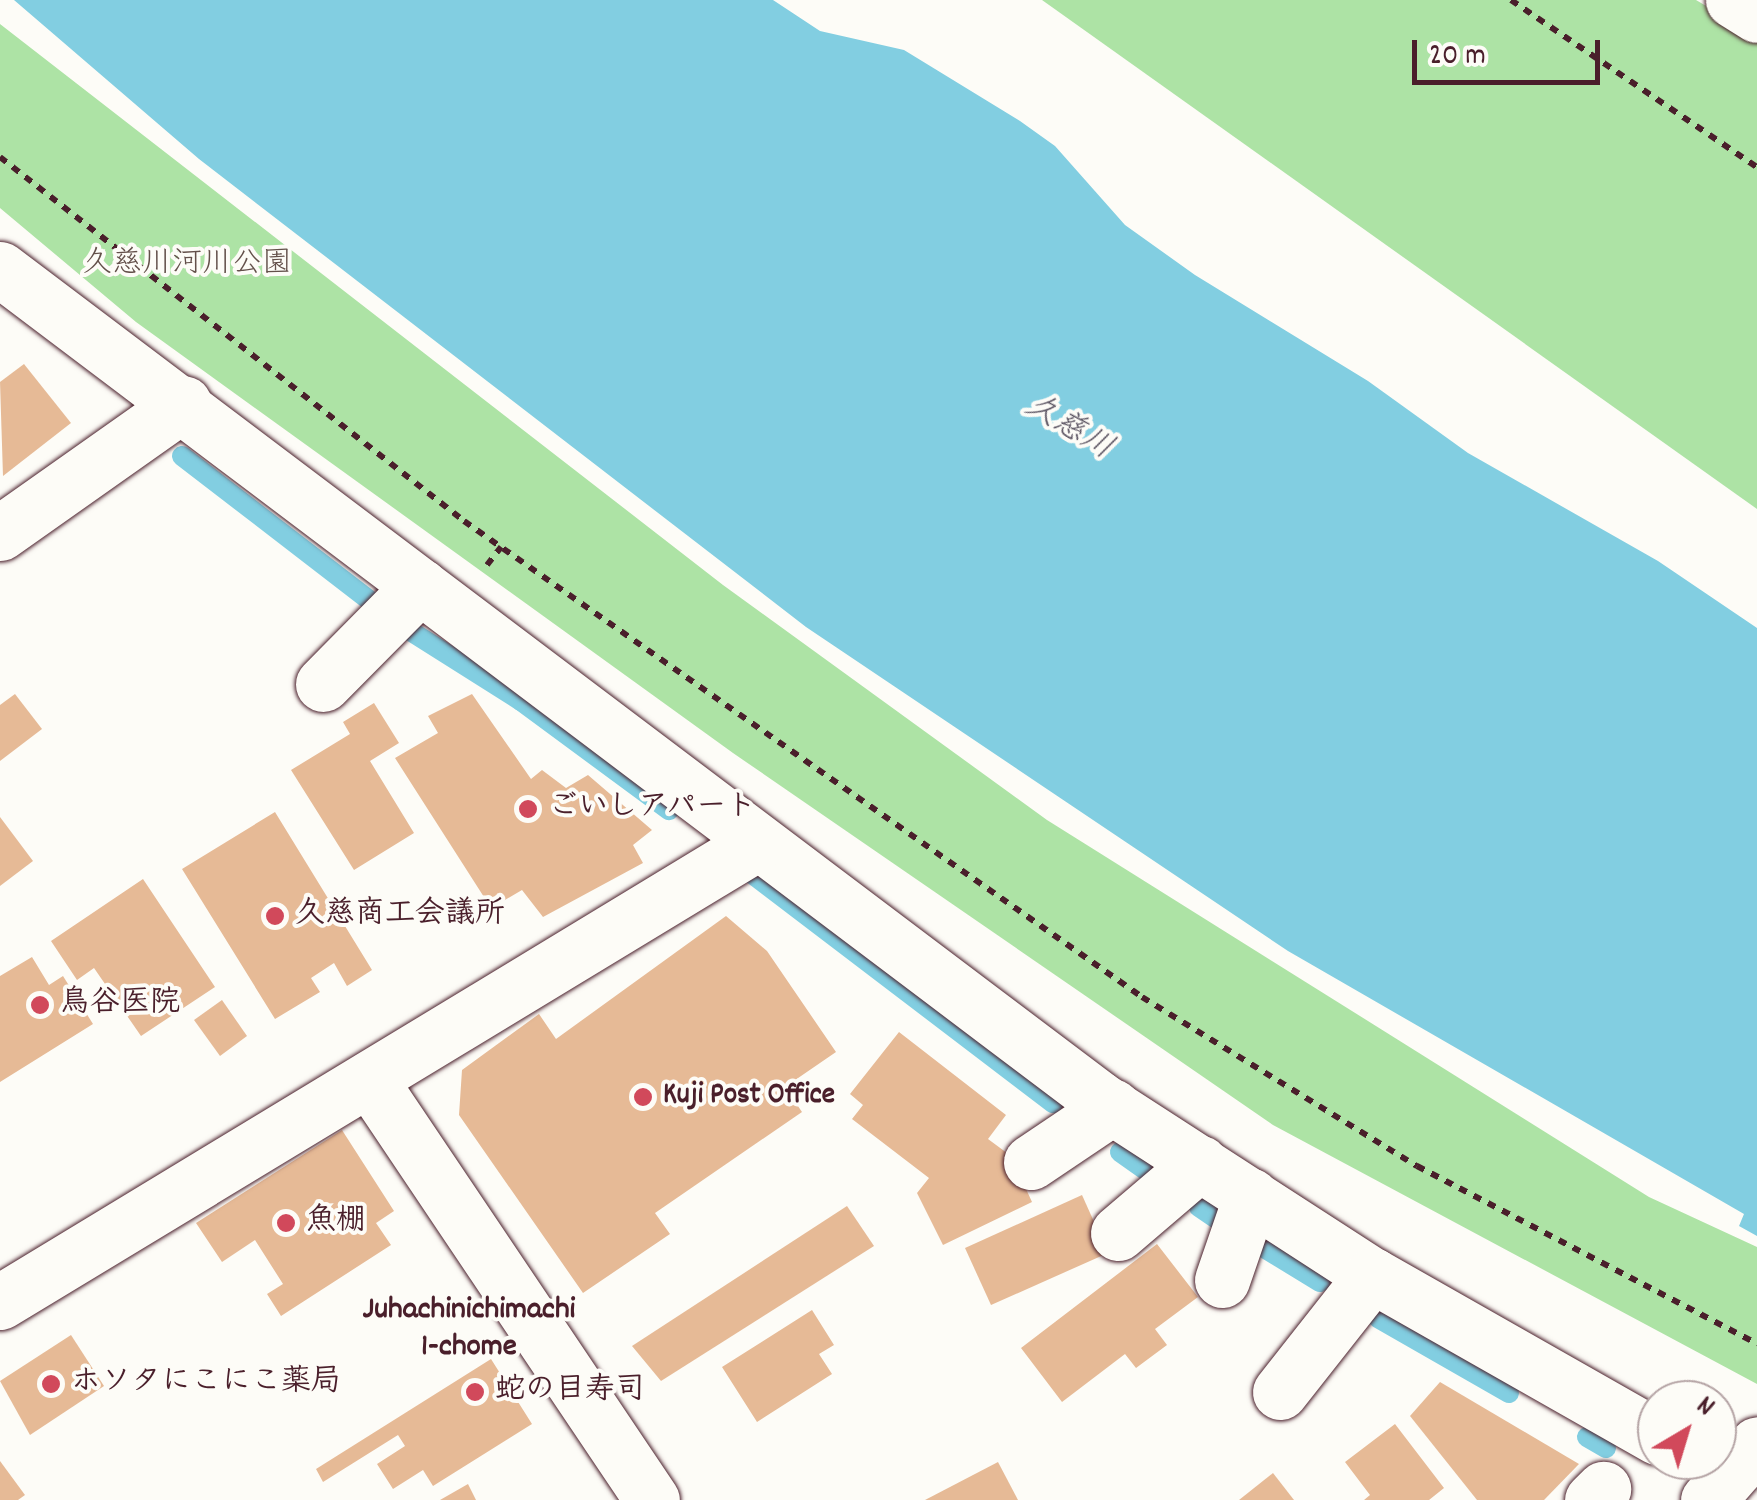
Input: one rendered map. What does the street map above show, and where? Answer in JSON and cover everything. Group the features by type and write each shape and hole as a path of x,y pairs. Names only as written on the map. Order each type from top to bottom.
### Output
{"street":[{"path":"1733,0 1757,15"},
{"path":"0,269 184,402 756,844 1114,1108 1372,1275 1637,1426"},
{"path":"0,533 184,402"},
{"path":"323,684 420,586"},
{"path":"0,1302 756,844"},
{"path":"369,1079 652,1500"},
{"path":"1031,1162 1114,1108"},
{"path":"1118,1233 1200,1163"},
{"path":"1222,1280 1251,1196"},
{"path":"1280,1392 1372,1275"}],"path":[{"path":"1511,0 1757,166"},
{"path":"0,157 464,521 1142,998 1417,1166 1757,1344"}],"green space":[{"path":"1042,0 1696,0 1757,36 1757,509"},
{"name":"久慈川河川公園","path":"0,24 723,585 1047,820 1649,1197 1757,1247 1757,1384 1273,1125 733,753 136,322 0,208"}],"water":[{"name":"久慈川","path":"14,0 773,0 820,31 904,50 1020,121 1055,146 1125,225 1195,275 1368,381 1468,453 1658,561 1757,628 1757,1236 1739,1226 1744,1214 1288,951 806,627 199,159"}],"building":[{"path":"24,364 71,423 3,476 0,382"},
{"path":"15,694 42,729 0,761 0,705"},
{"name":"ごいしアパート","path":"472,694 531,779 542,770 566,788 588,775 652,830 633,845 643,863 543,917 522,890 491,908 395,758 438,733 428,716"},
{"path":"374,703 399,743 370,761 414,833 354,870 291,770 350,734 343,722"},
{"name":"久慈商工会議所","path":"275,812 372,970 347,986 334,963 311,978 320,992 275,1019 182,869"},
{"path":"0,817 33,861 0,886"},
{"path":"143,879 215,987 141,1036 94,968 77,980 51,941"},
{"path":"726,916 767,951 836,1052 785,1087 802,1112 655,1213 670,1234 583,1293 459,1115 462,1070 539,1014 556,1039"},
{"name":"鳥谷医院","path":"32,957 49,985 63,976 93,1024 0,1082 0,976"},
{"path":"222,1000 247,1036 220,1056 194,1020"},
{"path":"899,1032 1006,1115 988,1139 1011,1156 1032,1202 943,1245 917,1193 929,1178 852,1119 863,1105 850,1094"},
{"name":"魚棚","path":"342,1130 394,1211 376,1223 391,1245 281,1316 267,1294 283,1284 255,1240 222,1262 196,1223"},
{"path":"1082,1195 1108,1253 991,1305 965,1248"},
{"path":"847,1206 874,1246 661,1381 632,1346"},
{"path":"1157,1244 1198,1297 1155,1329 1167,1345 1136,1368 1125,1354 1062,1402 1021,1348"},
{"path":"812,1310 834,1345 819,1354 832,1374 757,1422 722,1367"},
{"name":"ホソタにこにこ薬局","path":"71,1335 104,1386 30,1435 0,1381"},
{"name":"蛇の目寿司","path":"491,1359 532,1424 433,1486 423,1470 393,1489 377,1464 405,1446 398,1435 323,1482 316,1469"},
{"path":"1440,1382 1579,1464 1544,1500 1477,1500 1410,1416"},
{"path":"1395,1424 1444,1488 1429,1500 1364,1500 1370,1495 1345,1462"},
{"path":"0,1461 25,1495 18,1500 0,1500"},
{"path":"998,1462 1018,1500 925,1500"},
{"path":"1273,1473 1294,1500 1239,1500"},
{"path":"468,1484 476,1500 440,1500"}],"waterway":[{"path":"182,456 373,603"},
{"path":"412,632 521,701 669,810"},
{"path":"751,873 1053,1103"},
{"path":"1120,1152 1155,1177"},
{"path":"1199,1207 1221,1222"},
{"path":"1251,1240 1320,1282"},
{"path":"1378,1318 1509,1393"},
{"path":"1587,1437 1606,1448"}],"place":[{"name":"ごいしアパート","path":"528,809"},
{"name":"久慈商工会議所","path":"275,916"},
{"name":"鳥谷医院","path":"40,1005"},
{"name":"Kuji Post Office","path":"643,1097"},
{"name":"魚棚","path":"286,1223"},
{"name":"ホソタにこにこ薬局","path":"51,1384"},
{"name":"蛇の目寿司","path":"475,1392"}],"district":[{"name":"Juhachinichimachi 1-chome","path":"469,1330"}]}
